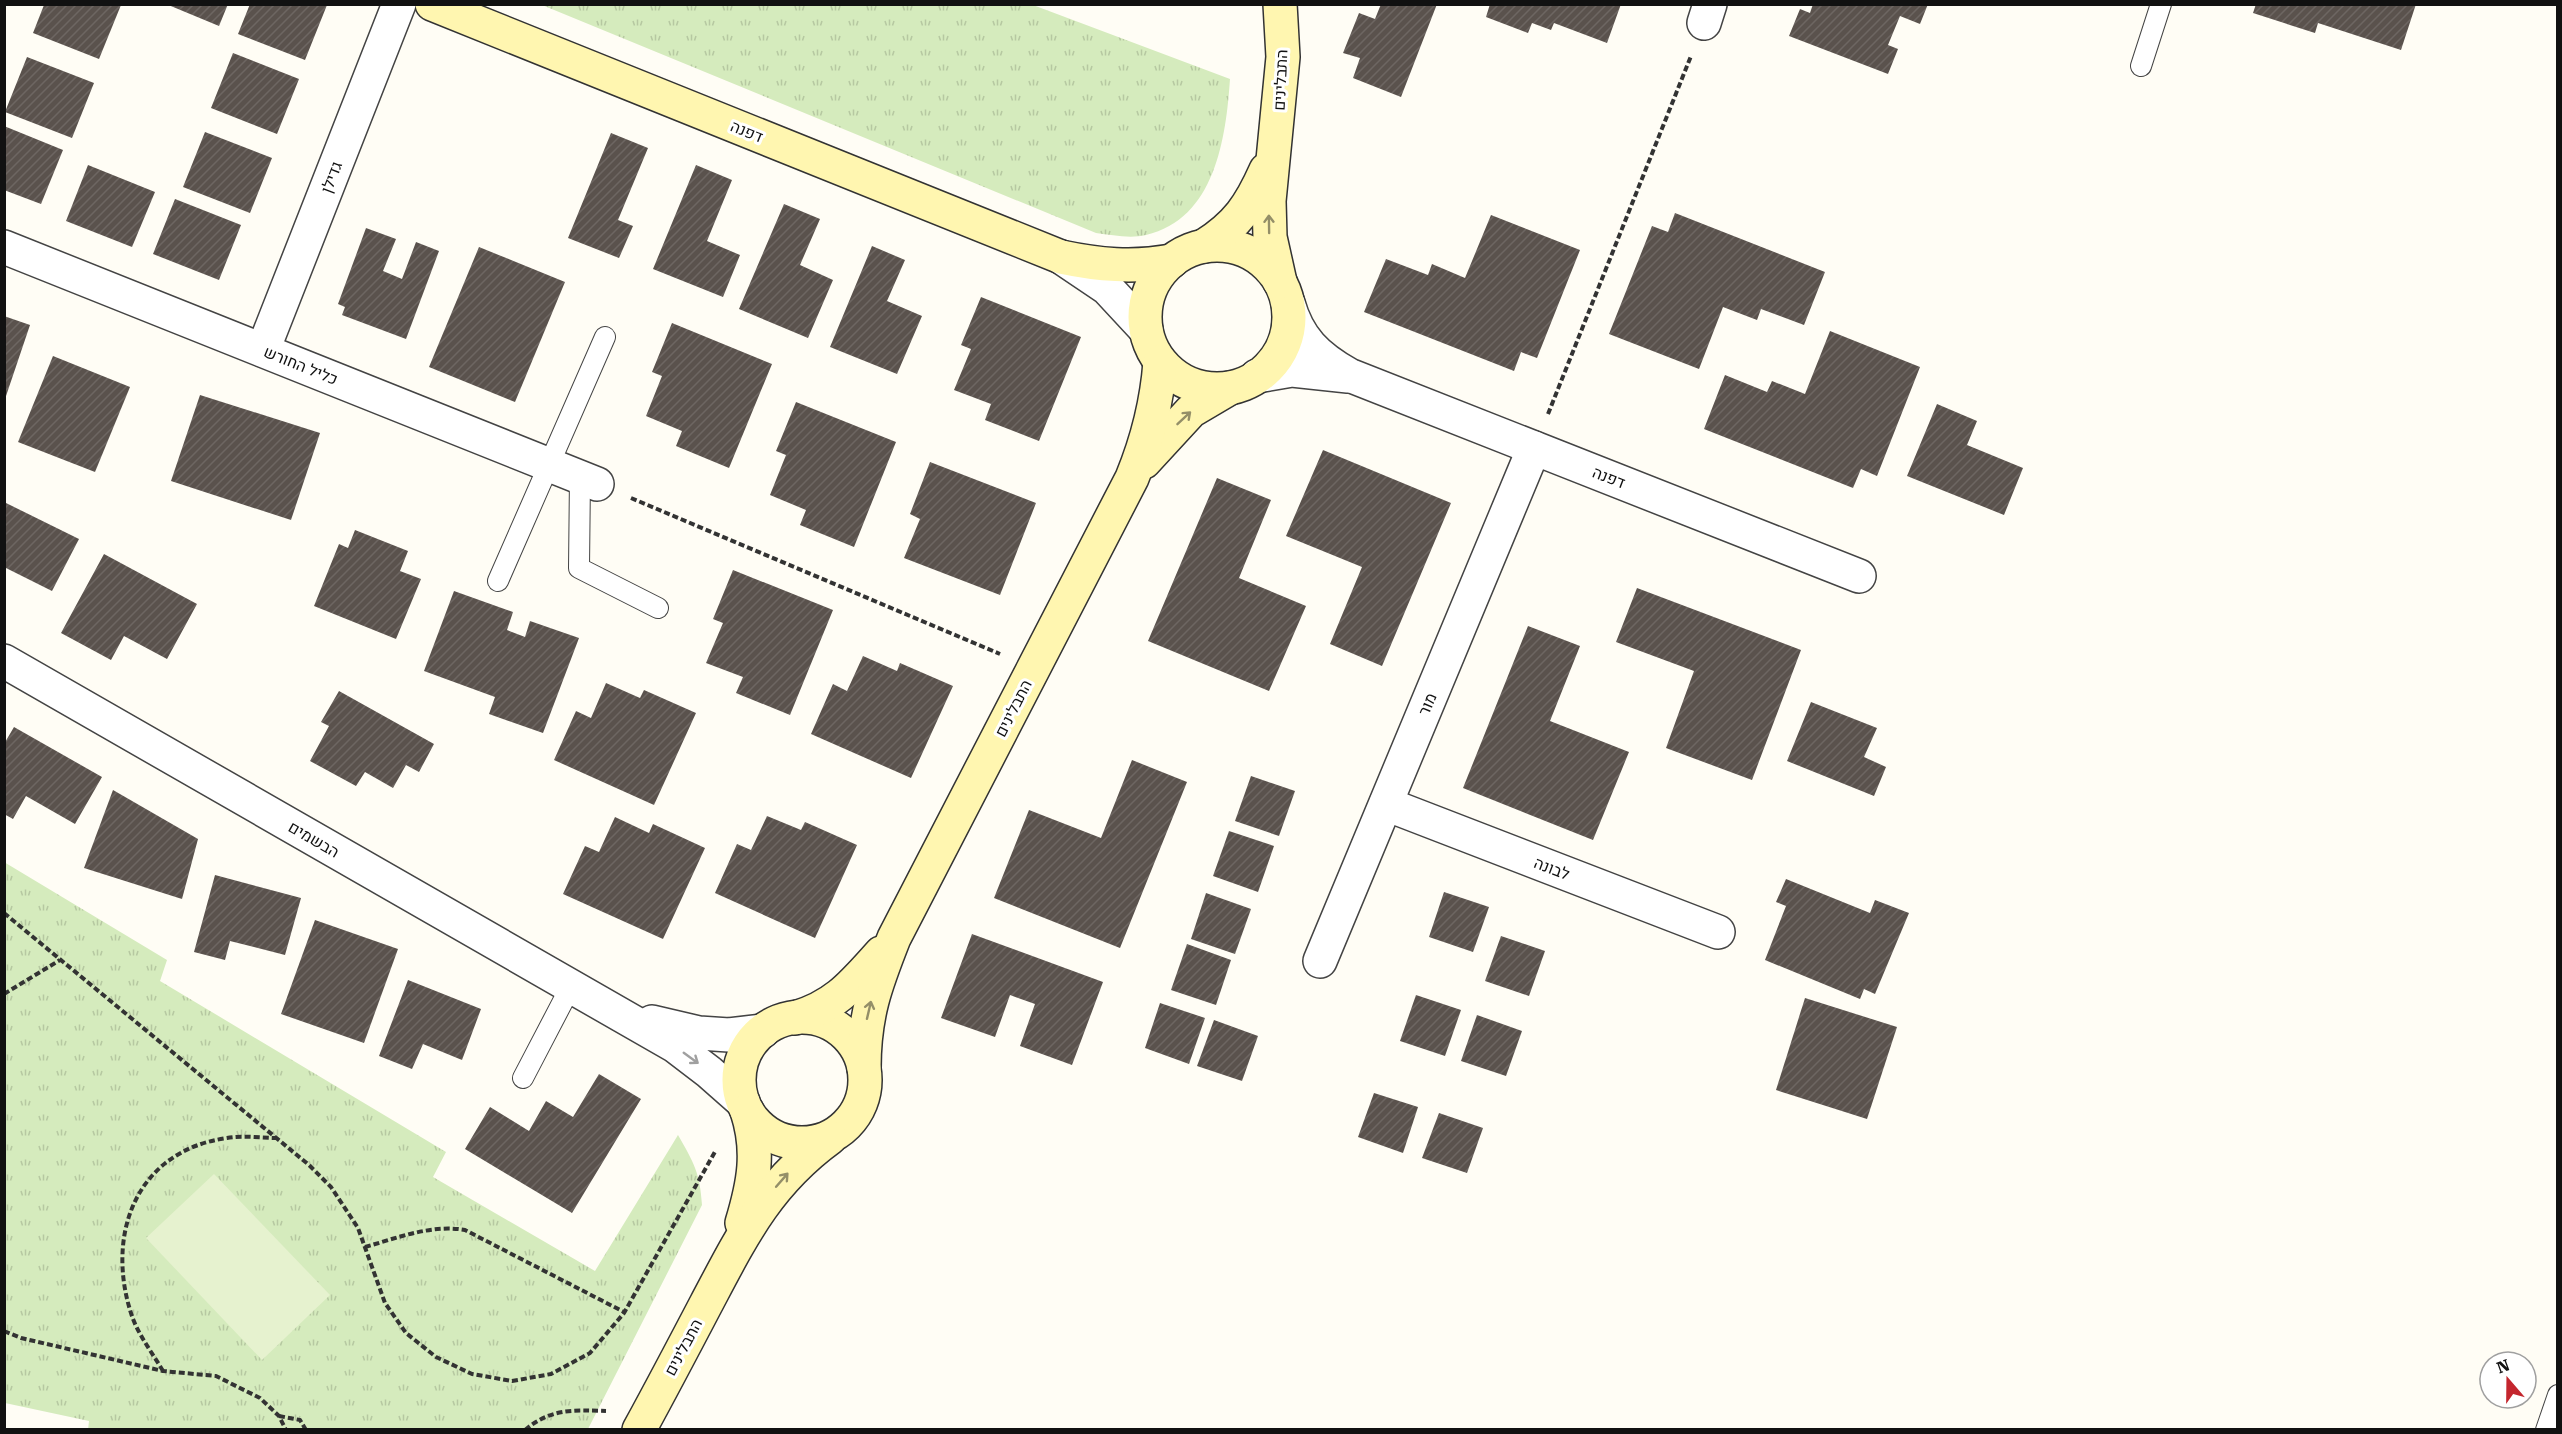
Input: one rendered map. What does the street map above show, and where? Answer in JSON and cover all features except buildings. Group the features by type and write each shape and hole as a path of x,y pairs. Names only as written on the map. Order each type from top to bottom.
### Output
{"street":[{"name":"גדילן","path":"263,350 399,4"},
{"name":"דפנה","path":"432,4 1061,257 1106,266 1172,261"},
{"name":"התבלינים","path":"1280,4 1283,57 1280,106 1272,154 1270,237 1284,292"},
{"name":"התבלינים","path":"1204,246 1227,231 1242,214 1254,195 1272,154"},
{"path":"1204,246 1226,246 1247,252 1266,264 1284,292 1289,315 1286,337 1277,357 1244,382 1207,388 1186,382 1160,362 1146,330 1145,308 1151,287 1172,261 1204,246"},
{"name":"כליל החורש","path":"4,247 589,481"},
{"name":"דפנה","path":"1061,257 1107,288 1146,330"},
{"name":"דפנה","path":"1284,292 1294,324 1311,346 1333,365 1358,379 1859,576"},
{"name":"התבלינים","path":"864,1068 864,1036 868,1011 894,938 1132,477 1154,412 1160,362"},
{"name":"דפנה","path":"1244,382 1282,371 1311,370 1358,379"},
{"name":"התבלינים","path":"1132,477 1164,437 1191,411 1244,382"},
{"name":"מור","path":"1320,961 1534,448"},
{"name":"הבשמים","path":"4,661 675,1046 709,1072 745,1106"},
{"name":"לבונה","path":"1386,804 1718,932"},
{"name":"התבלינים","path":"777,1025 817,1011 838,998 894,938"},
{"name":"הבשמים","path":"624,1016 699,1033 729,1035 777,1025"},
{"path":"811,1018 837,1028 857,1049 864,1068 863,1098 855,1115 842,1129 814,1142 794,1142 767,1132 753,1119 745,1106 739,1082 742,1062 750,1045 777,1025 811,1018"},
{"name":"התבלינים","path":"728,1264 751,1192 755,1162 754,1132 745,1106"},
{"name":"התבלינים","path":"644,1421 753,1219 783,1178 807,1155 842,1129"}],"lane":[{"path":"2141,66 2161,4"},
{"path":"498,581 605,337"},
{"path":"589,481 579,568 658,608"},
{"path":"523,1078 570,986"},
{"path":"2546,1430 2558,1395"}],"path":[{"path":"1534,448 1707,14"},
{"path":"589,481 1033,668"},
{"path":"4,913 277,1138 331,1187 358,1228 385,1303 406,1333 436,1358 472,1374 512,1381 551,1374 590,1353 624,1312 745,1106"},
{"path":"4,994 60,960"},
{"path":"162,1371 134,1321 125,1290 124,1228 134,1202 153,1175 168,1162 201,1144 228,1137 277,1138"},
{"path":"365,1247 430,1230 448,1227 465,1230 624,1312"},
{"path":"4,1331 21,1338 162,1371 216,1376 260,1398 279,1416 286,1430"},
{"path":"525,1430 544,1416 561,1411 644,1421"},
{"path":"279,1416 300,1420 306,1430"}],"green space":[{"path":"542,5 1033,5 1230,79 1225,126 1212,173 1202,194 1188,212 1169,226 1146,235 1127,237 1096,233"},
{"path":"4,862 167,960 160,981 446,1152 433,1177 595,1271 678,1135 695,1168 700,1184 702,1205 588,1429 88,1430 89,1421 5,1403"},
{"path":"214,1174 330,1295 262,1360 146,1238"}]}
